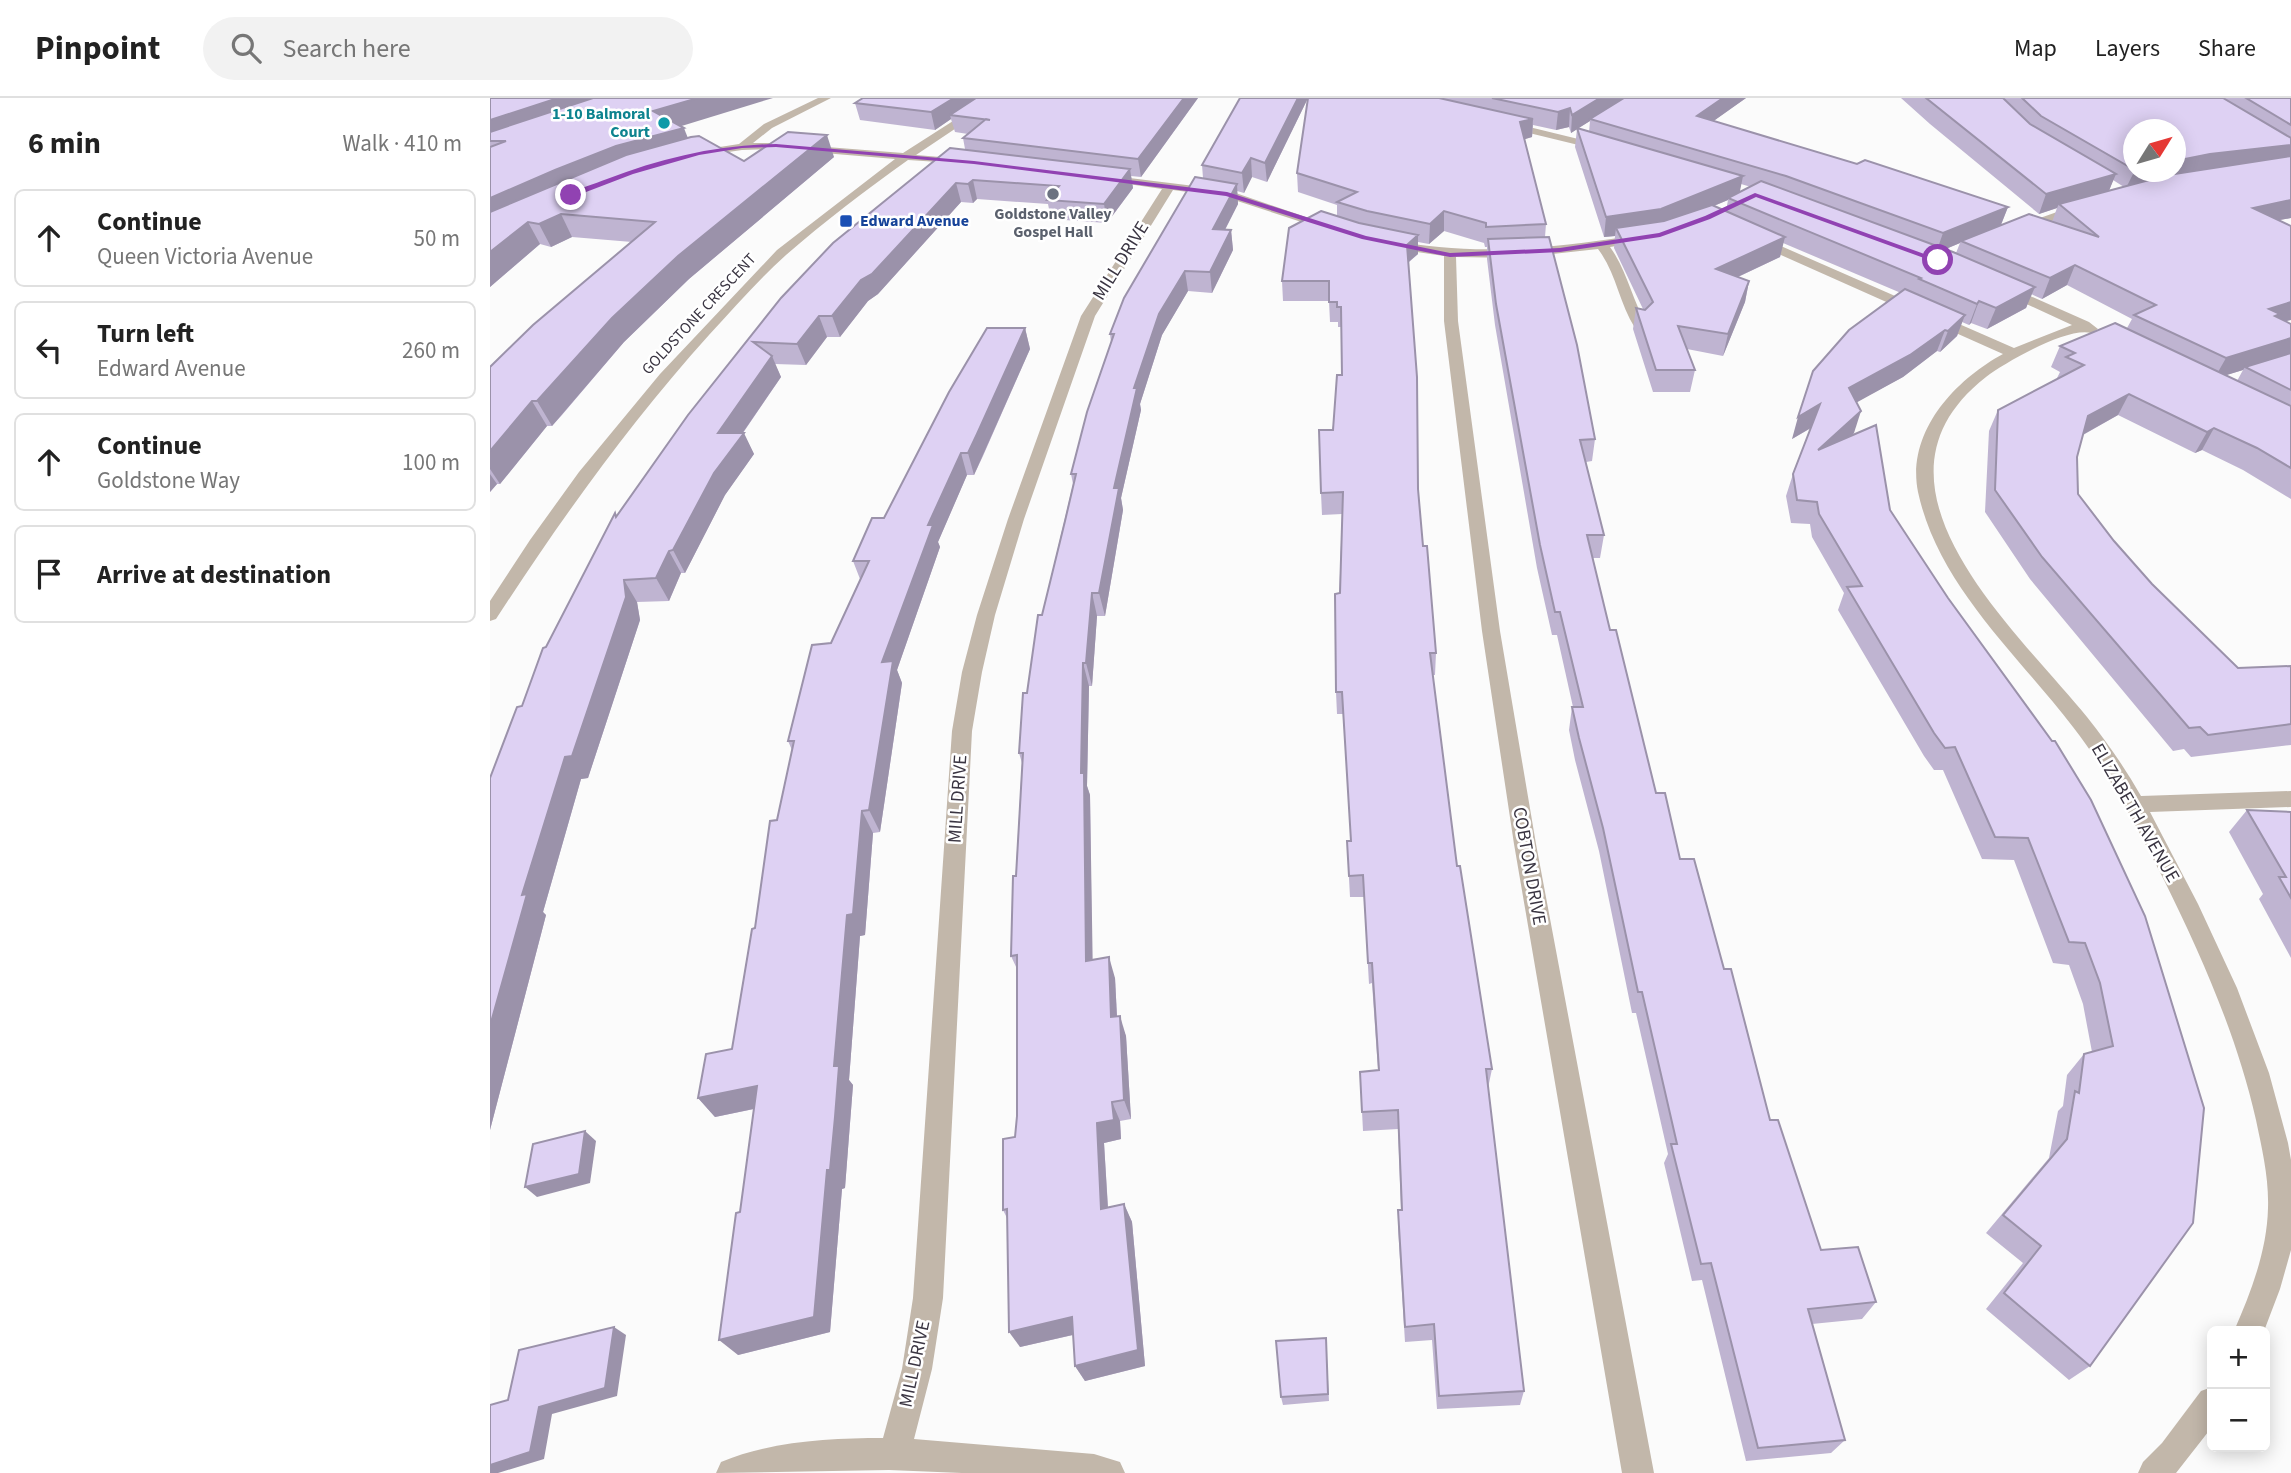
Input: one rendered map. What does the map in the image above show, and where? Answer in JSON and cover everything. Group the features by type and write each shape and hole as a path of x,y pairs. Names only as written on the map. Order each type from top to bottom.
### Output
{"street":[{"path":"742,146 768,126 826,98"},
{"name":"GOLDSTONE CRESCENT","path":"490,615 563,505 648,396 745,288 781,253 903,158 996,98"},
{"path":"1492,121 1577,138 1618,152"},
{"path":"687,156 742,146 803,147 903,158 974,162"},
{"path":"1089,176 1170,186 1256,201 1345,232"},
{"name":"MILL DRIVE","path":"896,1452 903,1415 917,1369 928,1297 962,731 972,672 986,615 1016,519 1088,316 1170,186"},
{"path":"2004,233 2088,206"},
{"path":"1744,234 2015,354"},
{"path":"1374,240 1450,255 1560,250 1660,235"},
{"path":"1602,245 1614,260 1629,307 1640,325"},
{"name":"COBTON DRIVE","path":"1450,255 1451,321 1490,631 1525,844 1638,1473"},
{"path":"1987,282 2107,337"},
{"name":"ELIZABETH AVENUE","path":"2084,325 1997,363 1965,385 1942,414 1927,450 1924,471 1930,516 1942,543 2002,630 2102,750 2164,857 2229,994 2263,1090 2276,1152 2282,1214 2279,1242 2266,1289 2251,1326"},
{"path":"2134,804 2291,799"},
{"path":"2154,1473 2173,1454 2207,1409"},
{"path":"732,1473 767,1463 840,1453 896,1452 1076,1467 1109,1473"}],"building":[{"path":"490,98 558,98 490,120"},
{"path":"593,98 698,98 653,111 684,128 616,146 490,198 490,147 506,141 490,141 490,132"},
{"path":"863,98 954,98 931,112 855,103"},
{"path":"976,98 1184,98 1138,159 963,138 985,119 950,115"},
{"path":"1240,98 1298,98 1265,163 1251,158 1242,173 1202,165"},
{"path":"1308,98 1439,98 1533,119 1520,122 1546,224 1486,227 1486,223 1444,211 1430,224 1337,202 1357,192 1297,173"},
{"path":"1492,98 1600,98 1572,115 1570,108 1558,112"},
{"path":"1624,98 1723,98 1697,116 1857,164 1865,160 2008,207 1943,233 1786,176 1590,119"},
{"path":"1926,98 2003,98 2030,124 2116,174 2046,194"},
{"path":"2022,98 2223,98 2291,138 2291,145 2186,159 2186,119 2123,119 2123,163 2041,116"},
{"path":"2246,98 2291,98 2291,125"},
{"path":"1577,128 1743,176 1661,209 1606,217"},
{"path":"788,132 827,135 678,256 612,318 537,401 532,401 490,451 490,367 533,325 655,222 561,214 539,224 528,222 490,252 490,212 626,155 691,137 699,136 744,161"},
{"path":"950,148 1130,169 1104,204 1047,200 1059,186 973,180 968,184 956,183 872,274 861,280 832,316 819,316 797,344 753,342 772,356 718,433 744,433 714,473 656,578 624,580 626,597 572,756 565,757 522,895 527,894 490,1026 490,778 517,707 522,706 543,648 546,647 615,513 616,517 688,415 781,298 833,243"},
{"path":"2291,156 2291,200 2253,208 2291,226 2291,302 2269,309 2280,314 2275,316 2291,324 2291,338 2226,358 2134,315 2156,305 2075,265 2050,278 1961,241 2029,214 2099,237 2059,204 2142,182 2186,182 2186,172"},
{"path":"1195,177 1237,184 1213,229 1231,230 1210,272 1185,271 1159,314 1134,388 1137,388 1114,488 1119,488 1099,593 1092,593 1086,663 1083,663 1081,773 1084,773 1086,961 1109,957 1111,1017 1120,1016 1124,1100 1112,1102 1114,1120 1097,1123 1101,1209 1124,1204 1138,1350 1075,1366 1072,1317 1009,1332 1007,1209 1003,1210 1003,1139 1015,1137 1017,1116 1017,955 1011,956 1013,876 1016,876 1023,753 1019,753 1023,693 1027,693 1038,615 1042,615 1076,474 1071,474 1087,412 1114,334 1110,334 1124,298"},
{"path":"1761,181 1953,252 2035,287 1996,308 1979,301 1977,304 1728,198"},
{"path":"1712,205 1785,237 1716,269 1749,281 1728,334 1678,326 1695,370 1656,370 1636,308 1645,310 1653,302 1616,228 1664,221"},
{"path":"1321,211 1359,223 1418,235 1407,245 1417,377 1418,489 1423,546 1427,546 1436,653 1430,653 1457,866 1460,866 1492,1069 1486,1069 1524,1391 1439,1396 1434,1324 1405,1327 1398,1210 1402,1210 1398,1110 1362,1112 1360,1072 1379,1070 1372,963 1368,963 1363,875 1349,876 1347,841 1351,841 1342,692 1336,692 1335,594 1340,593 1343,492 1321,493 1319,430 1333,430 1337,375 1342,375 1341,307 1337,307 1337,302 1329,302 1329,281 1282,281 1289,228"},
{"path":"1549,237 1577,345 1595,439 1580,440 1604,535 1587,535 1610,630 1616,630 1656,793 1665,793 1680,859 1694,859 1724,969 1731,969 1770,1120 1778,1120 1821,1250 1858,1247 1876,1302 1808,1309 1845,1440 1758,1448 1711,1263 1701,1264 1671,1144 1677,1144 1642,992 1638,992 1603,828 1572,707 1583,707 1560,612 1555,612 1540,545 1496,304 1488,239"},
{"path":"1905,289 1965,315 1948,331 1945,330 1910,355 1849,388 1861,411 1818,450 1876,425 1890,510 1948,598 2052,741 2055,741 2091,800 2145,916 2204,1108 2193,1223 2090,1366 2004,1293 2041,1246 2003,1215 2067,1139 2075,1091 2079,1093 2084,1054 2113,1046 2100,983 2085,943 2069,942 2028,838 1995,837 1955,747 1945,748 1934,733 1847,587 1862,586 1819,514 1817,502 1797,500 1793,474 1820,404 1798,417 1813,371 1849,330"},
{"path":"2115,323 2291,406 2291,468 2214,428 2207,432 2129,394 2088,416 2077,457 2078,494 2152,584 2238,668 2291,666 2291,724 2208,735 2200,727 2189,728 2042,557 1995,490 1998,410 2084,365 2066,357 2075,353 2060,346"},
{"path":"987,328 1025,328 968,453 961,453 928,525 933,525 882,662 893,661 869,810 862,811 853,914 847,915 834,1066 839,1066 835,1117 830,1170 827,1170 814,1317 719,1340 757,1086 698,1098 706,1054 732,1049 752,929 755,928 770,821 777,820 794,741 788,741 812,645 831,643 869,561 853,561 872,518 884,518 949,392"},
{"path":"2291,353 2291,390 2245,367"},
{"path":"2247,810 2291,812 2291,898 2279,877 2286,877"},
{"path":"585,1131 579,1174 525,1187 533,1144"},
{"path":"614,1327 605,1388 539,1407 530,1452 490,1465 490,1405 508,1400 519,1350"},
{"path":"1326,1338 1328,1394 1281,1397 1276,1341"}],"place":[{"name":"1-10 Balmoral Court","path":"664,123"},
{"name":"Goldstone Valley Gospel Hall","path":"1053,194"},
{"name":"Edward Avenue","path":"846,221"}],"route":[{"path":"571,195 631,172 698,153 759,145 803,147 903,158 974,162 1227,194 1282,209 1364,237 1450,255 1560,250 1660,235 1707,218 1755,195 1938,260"}]}
